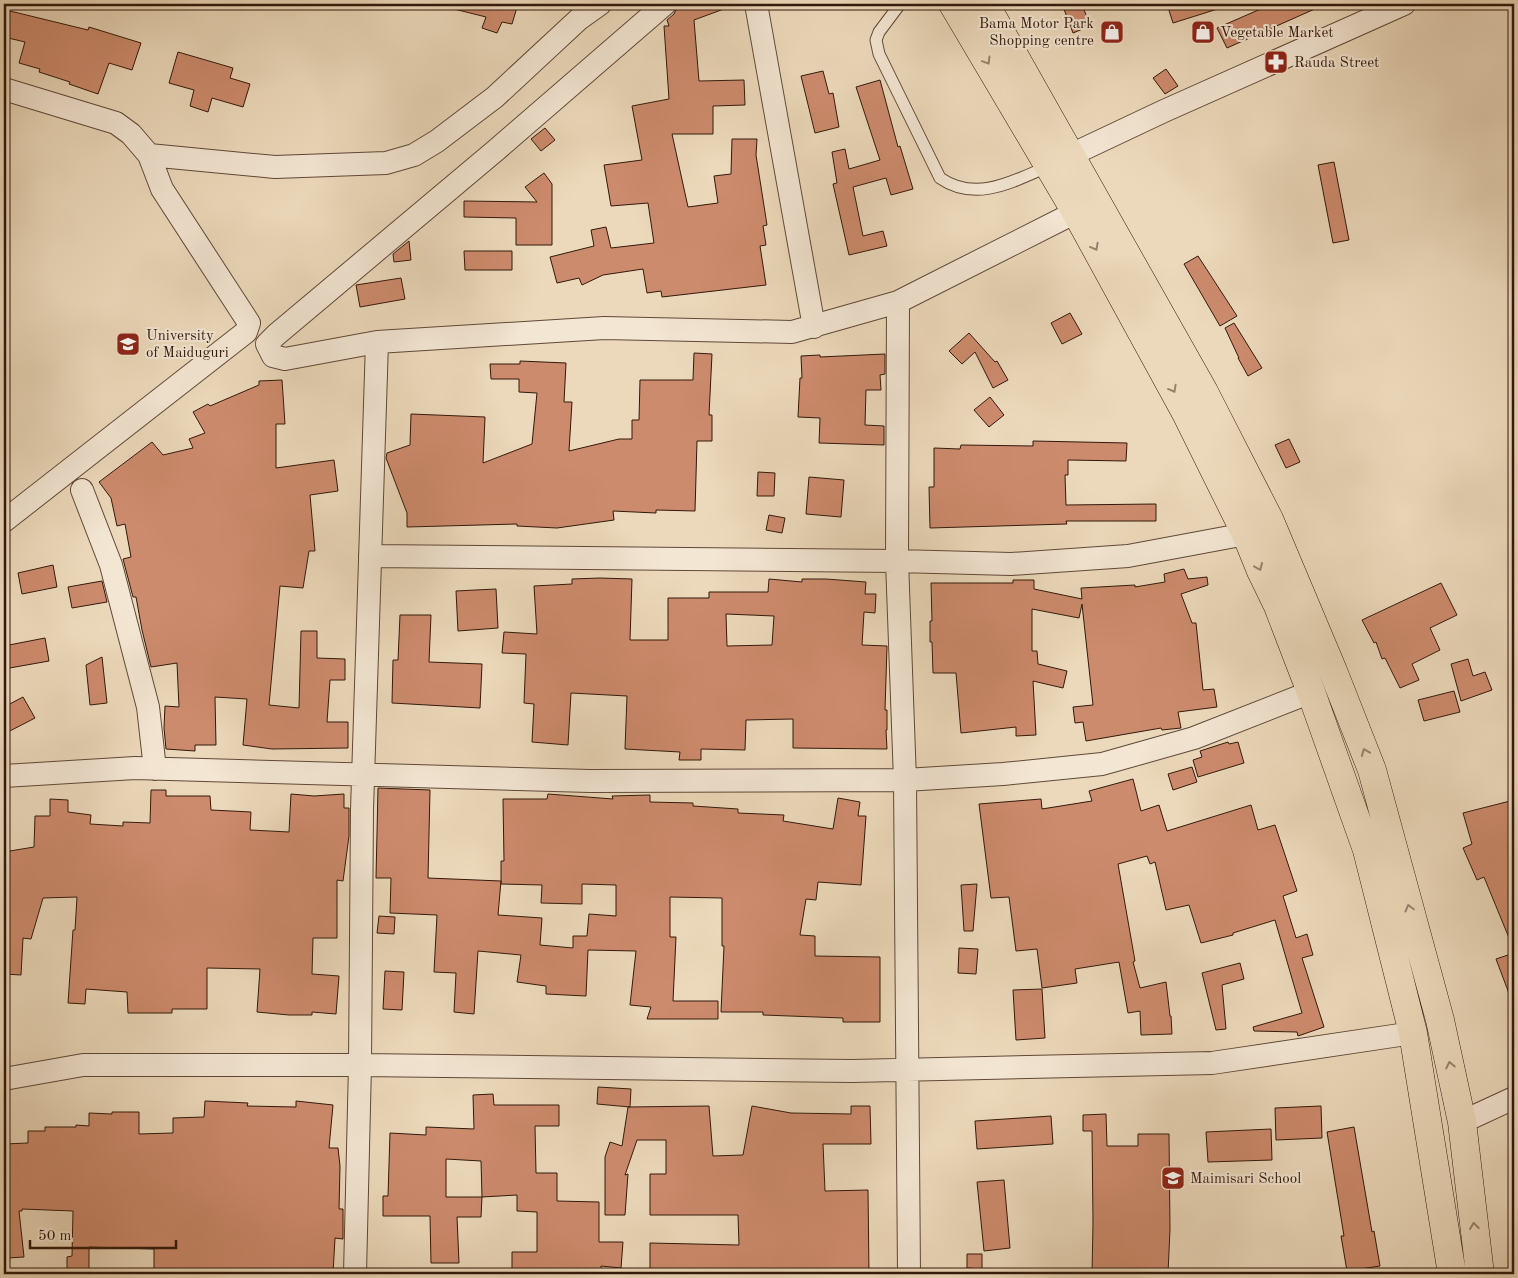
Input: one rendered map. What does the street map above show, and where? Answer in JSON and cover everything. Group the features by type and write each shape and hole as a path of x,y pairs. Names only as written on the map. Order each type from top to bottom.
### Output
{"highway":[{"path":"953,4 1060,160 1204,392 1246,534 1260,571 1278,606 1312,692 1367,850 1413,1033 1452,1274"},
{"path":"985,4 1060,160 1076,212 1186,413 1269,519 1333,671 1372,770 1440,1020 1462,1122 1480,1274"}],"street":[{"path":"149,155 275,167 386,162 414,154 437,141 495,97 579,19 600,4"},
{"path":"665,4 495,151 276,335 267,344 273,356 285,359 377,342 604,328 792,332 898,302 1076,212"},
{"path":"756,4 814,327"},
{"path":"1060,160 1404,4"},
{"path":"4,89 116,123 131,134 149,155 162,189 249,323 246,332 4,521"},
{"path":"898,302 897,561 904,780 909,1274"},
{"path":"355,1274 364,774 377,342"},
{"path":"82,490 110,565 148,707 155,769"},
{"path":"370,556 897,561 1010,564 1119,556 1246,534"},
{"path":"4,776 135,768 590,781 904,780 1003,774 1102,764 1194,738 1312,692"},
{"path":"4,1080 83,1066 360,1065 852,1071 1212,1063 1413,1033"},
{"path":"1462,1122 1514,1098"}],"lane":[{"path":"900,4 879,32 876,40 879,54 940,178 949,185 976,190 996,188 1060,160"}],"building":[{"path":"454,4 518,4 512,24 502,22 497,33 482,28 486,17 454,9"},
{"path":"732,4 732,6 694,20 699,81 744,80 745,105 713,106 713,134 672,134 688,207 718,203 714,176 731,174 732,139 757,139 756,155 767,225 763,226 766,245 760,246 766,285 662,297 661,291 647,293 643,269 603,275 582,285 579,278 557,283 550,257 594,246 591,230 606,227 611,248 654,243 648,203 611,206 604,165 642,160 632,106 669,99 664,26 669,26 667,20 674,14 678,5"},
{"path":"1062,4 1082,4 1090,26 1073,33"},
{"path":"1167,4 1224,4 1224,7 1173,23"},
{"path":"1272,4 1326,4 1227,48 1217,28"},
{"path":"10,11 88,30 89,27 141,43 132,70 109,63 98,94 39,72 40,69 19,63 25,42 4,37"},
{"path":"178,52 233,68 230,78 250,84 243,107 212,98 208,112 190,106 194,90 169,83"},
{"path":"1166,69 1178,86 1165,94 1153,78"},
{"path":"823,71 829,94 833,93 839,127 815,133 801,76"},
{"path":"880,80 898,147 900,146 913,189 891,195 886,178 853,187 863,236 883,231 887,246 849,255 833,184 837,183 832,152 845,149 849,169 880,160 856,87"},
{"path":"545,128 555,140 541,151 531,139"},
{"path":"1334,162 1349,240 1333,243 1318,165"},
{"path":"544,173 552,184 552,245 516,245 516,218 464,217 464,201 537,202 525,187"},
{"path":"409,241 411,260 394,262 393,254"},
{"path":"464,251 512,251 512,270 465,270"},
{"path":"1198,256 1237,316 1220,326 1184,264"},
{"path":"401,278 405,299 360,307 356,285"},
{"path":"1070,313 1082,334 1062,344 1051,323"},
{"path":"1234,323 1262,368 1248,376 1225,328"},
{"path":"969,333 995,362 997,361 1008,380 993,388 975,352 962,364 949,351"},
{"path":"694,353 712,354 709,415 712,415 712,441 697,441 695,511 656,510 656,513 613,511 614,520 557,528 517,526 517,524 407,527 407,513 386,458 387,453 410,445 411,414 485,417 483,463 532,444 537,393 519,392 519,379 491,379 490,364 520,364 520,361 566,363 564,402 572,402 569,451 619,439 632,439 632,420 639,420 640,380 693,380"},
{"path":"885,354 885,374 880,375 881,390 866,390 865,425 884,426 884,445 819,443 820,418 798,417 800,378 802,378 801,356"},
{"path":"282,380 285,424 276,424 276,468 334,460 338,491 310,495 315,551 309,551 303,588 280,586 269,705 299,708 301,631 317,631 317,658 345,659 345,680 330,680 327,722 348,722 348,748 272,749 243,745 247,699 215,697 216,745 195,745 195,751 166,749 164,728 165,706 179,707 177,663 151,667 136,597 133,597 123,559 131,557 125,524 117,526 111,498 99,482 152,442 163,455 193,448 189,439 205,433 193,412 208,404 210,406 259,385 259,381"},
{"path":"990,397 1004,415 989,427 974,410"},
{"path":"1289,439 1300,462 1286,468 1275,445"},
{"path":"1033,441 1127,443 1126,461 1068,460 1068,475 1065,475 1066,505 1156,504 1156,521 1066,521 1067,524 930,528 929,487 934,487 934,448 960,449 961,445 1033,446"},
{"path":"758,472 775,473 774,496 757,496"},
{"path":"809,477 844,480 841,517 806,514"},
{"path":"769,515 785,518 782,533 766,530"},
{"path":"53,565 57,587 22,594 18,573"},
{"path":"1184,569 1188,579 1207,577 1208,585 1181,594 1192,623 1196,623 1203,690 1214,689 1217,707 1178,712 1181,728 1162,730 1161,728 1086,741 1083,722 1075,723 1073,707 1093,705 1082,604 1079,618 1032,609 1032,651 1037,651 1038,664 1067,671 1063,688 1033,681 1036,735 1016,736 1016,727 961,733 956,673 933,673 932,642 930,642 930,621 932,621 931,583 1013,583 1013,580 1034,580 1034,589 1082,599 1081,588 1135,585 1135,587 1165,582 1164,574"},
{"path":"572,579 632,579 630,640 668,640 668,598 709,598 709,592 768,592 769,579 802,582 802,579 826,579 866,582 865,594 876,594 875,613 864,612 862,645 887,646 885,710 887,710 887,749 793,748 793,719 746,720 745,750 701,749 701,760 679,760 680,752 625,749 627,696 571,693 568,745 532,742 534,704 524,703 526,654 502,653 504,632 537,634 534,586 572,584","holes":["726,614 774,616 772,645 727,646"]},
{"path":"102,581 107,602 72,608 68,587"},
{"path":"1441,583 1457,615 1430,628 1440,650 1412,664 1419,680 1400,688 1385,658 1382,659 1376,642 1374,643 1362,620"},
{"path":"496,589 498,628 458,631 456,591"},
{"path":"400,615 431,615 429,662 482,664 480,708 392,703 393,660 398,660"},
{"path":"45,638 49,661 4,669 4,646"},
{"path":"102,657 107,703 90,705 86,665"},
{"path":"1468,659 1473,676 1485,672 1492,690 1461,701 1451,664"},
{"path":"1454,691 1460,712 1424,721 1418,700"},
{"path":"23,697 35,718 4,734 4,707"},
{"path":"1228,742 1229,744 1238,742 1244,763 1198,777 1193,760 1202,757 1200,751"},
{"path":"1192,767 1197,782 1173,790 1168,774"},
{"path":"1133,779 1141,811 1159,805 1167,831 1251,805 1258,830 1275,825 1297,891 1283,896 1296,938 1307,934 1313,955 1302,958 1324,1027 1298,1036 1297,1032 1254,1031 1253,1027 1302,1013 1275,920 1233,933 1233,935 1201,943 1189,905 1166,910 1155,862 1150,864 1147,856 1118,864 1135,961 1133,962 1140,988 1166,982 1172,1034 1141,1035 1140,1011 1128,1013 1119,962 1075,969 1077,983 1042,988 1037,949 1016,951 1009,897 991,898 979,804 1041,799 1042,809 1092,801 1089,791"},
{"path":"378,788 430,790 428,878 501,881 501,861 504,861 503,799 547,799 548,794 613,799 612,796 650,795 650,802 693,803 693,806 738,809 738,813 784,815 783,821 833,829 838,798 860,802 858,816 866,816 861,885 818,882 816,900 806,899 800,935 815,936 815,956 880,957 880,1022 843,1022 843,1018 763,1015 763,1012 721,1012 724,946 722,946 722,898 670,897 670,937 676,937 673,1001 718,1001 718,1019 647,1019 651,1007 630,1005 636,951 588,950 586,996 546,994 546,986 517,982 521,955 478,951 474,1014 454,1012 456,973 434,972 437,915 390,913 391,878 376,878","holes":["501,881 501,884 542,885 541,903 582,904 582,884 616,885 616,916 589,914 587,936 573,936 573,948 540,945 542,918 498,915"]},
{"path":"151,790 166,790 166,796 210,796 211,810 251,812 250,830 289,832 291,794 314,796 344,794 344,808 349,808 349,836 343,881 337,880 337,938 313,938 312,974 339,976 336,1014 312,1012 312,1015 289,1015 257,1012 260,969 207,968 207,1009 172,1009 172,1013 128,1013 127,992 86,989 85,1004 68,1003 77,897 43,898 31,939 23,938 21,975 4,974 4,852 34,847 35,816 50,816 50,799 68,800 68,812 91,815 90,824 123,826 123,822 150,823"},
{"path":"1514,800 1514,844 1508,845 1514,860 1514,950 1484,877 1477,880 1463,848 1472,844 1463,813"},
{"path":"977,884 973,931 964,931 961,885"},
{"path":"379,916 395,917 394,934 377,933"},
{"path":"959,948 978,949 976,974 958,973"},
{"path":"1514,953 1514,1004 1513,1004 1496,959"},
{"path":"1240,963 1244,979 1222,985 1226,1029 1216,1030 1202,973"},
{"path":"385,971 404,972 402,1010 383,1009"},
{"path":"1042,989 1045,1038 1016,1040 1013,990"},
{"path":"598,1087 631,1089 630,1107 597,1104"},
{"path":"493,1094 494,1105 559,1105 559,1126 535,1126 536,1173 557,1173 557,1201 599,1202 599,1242 623,1242 621,1268 601,1266 601,1270 557,1270 557,1274 512,1274 512,1252 537,1252 537,1212 517,1211 517,1195 482,1197 481,1217 457,1217 459,1263 431,1263 430,1216 383,1216 383,1196 388,1196 390,1133 426,1135 426,1127 474,1129 473,1095","holes":["446,1159 481,1161 482,1197 446,1197"]},
{"path":"205,1101 248,1103 247,1106 296,1107 296,1101 333,1105 329,1148 338,1148 340,1166 339,1209 343,1209 343,1239 335,1238 333,1274 154,1274 154,1249 89,1247 89,1274 67,1274 67,1257 72,1256 73,1211 22,1209 22,1211 19,1211 24,1257 8,1258 4,1220 4,1144 28,1143 28,1131 45,1131 45,1127 89,1126 89,1113 139,1112 139,1134 173,1133 173,1118 204,1117"},
{"path":"709,1106 713,1156 743,1155 752,1106 791,1113 851,1114 851,1106 870,1106 871,1144 823,1144 825,1191 868,1190 869,1274 650,1274 650,1243 739,1245 738,1215 650,1215 650,1174 666,1174 666,1140 637,1140 625,1175 628,1174 625,1215 605,1215 605,1157 610,1142 622,1146 628,1107"},
{"path":"1321,1106 1322,1138 1276,1140 1275,1108"},
{"path":"1106,1114 1107,1146 1138,1146 1138,1134 1169,1134 1170,1229 1168,1274 1092,1274 1092,1131 1083,1131 1083,1115"},
{"path":"1051,1116 1053,1144 977,1149 975,1121"},
{"path":"1354,1127 1372,1232 1374,1231 1380,1266 1347,1271 1341,1236 1344,1236 1327,1132"},
{"path":"1271,1129 1272,1160 1208,1162 1206,1132"},
{"path":"1004,1180 1010,1248 984,1251 977,1182"},
{"path":"967,1254 982,1254 982,1269 967,1268"}],"place":[{"name":"Bama Motor Park Shopping centre","path":"1112,32"},
{"name":"Vegetable Market","path":"1203,32"},
{"name":"Rauda Street","path":"1276,62"},
{"name":"University of Maiduguri","path":"128,344"},
{"name":"Maimisari School","path":"1173,1178"}]}
